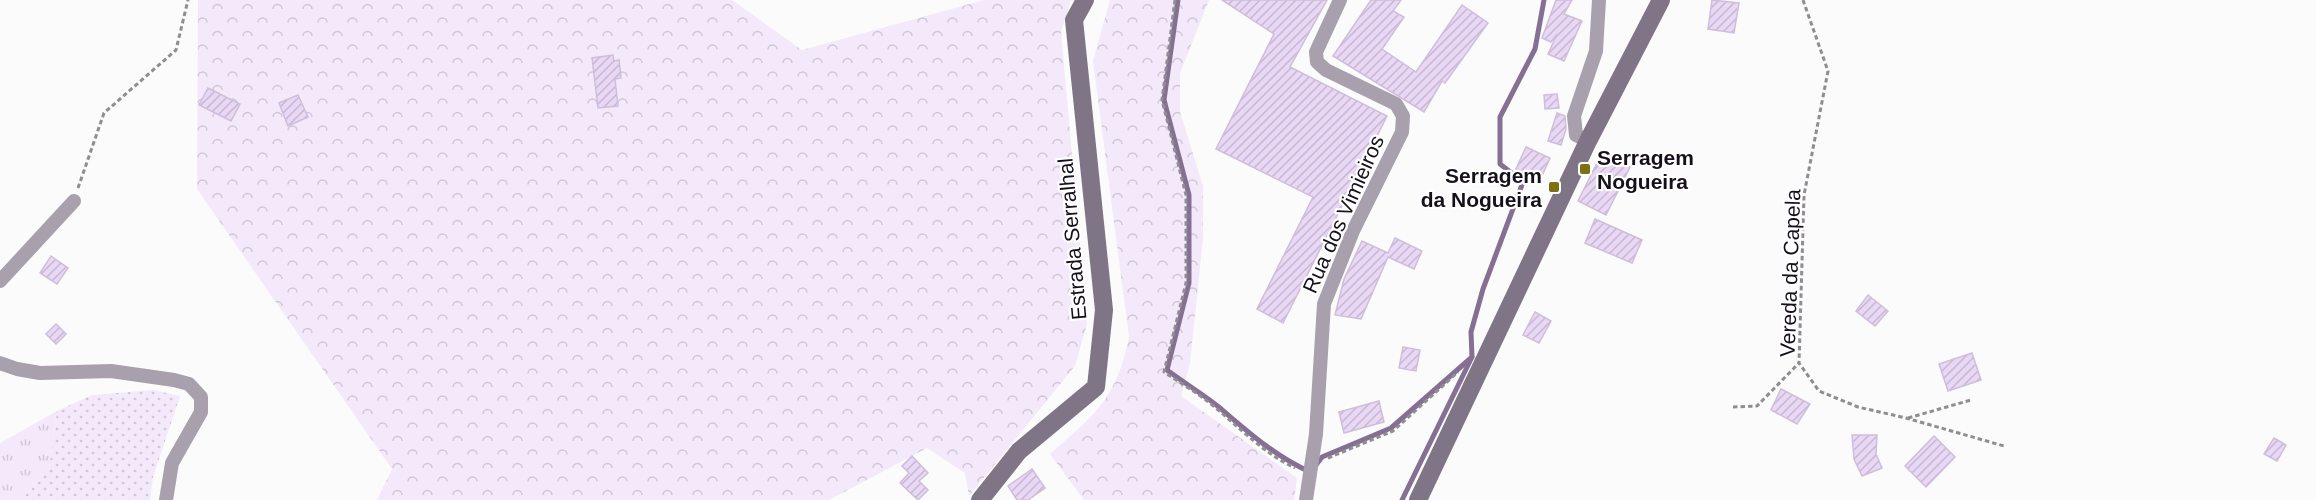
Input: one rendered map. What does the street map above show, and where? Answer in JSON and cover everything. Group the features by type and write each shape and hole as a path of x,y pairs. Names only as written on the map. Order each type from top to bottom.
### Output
{"main road":[{"name":"Estrada Serralhal","path":"980,500 1019,451 1096,387 1104,309 1074,20 1085,0"},
{"path":"1418,500 1482,360 1588,141 1661,0"}],"street":[{"name":"Rua dos Vimieiros","path":"1305,500 1316,434 1324,304 1353,231 1402,132 1403,116 1396,104 1326,70 1317,62 1316,52 1340,0"},
{"path":"1588,141 1576,135 1574,116 1596,51 1599,0"},
{"path":"0,281 74,201"},
{"path":"0,363 40,373 111,371 189,384 201,397 201,412 172,463 166,500"}],"path":[{"path":"74,201 104,113 176,50 188,0"},
{"path":"1175,0 1162,100 1186,195 1186,283 1164,372 1217,409 1241,431 1282,462 1301,471"},
{"name":"Vereda da Capela","path":"1803,0 1828,71 1804,195 1799,363 1819,391 1858,407 2004,446"},
{"path":"1324,459 1393,431 1473,359 1482,360"},
{"path":"1734,407 1757,406 1799,363"},
{"path":"1906,418 1971,400"}],"green space":[{"path":"198,0 732,0 802,50 984,0 1071,0 1061,32 1087,324 1075,366 969,496 965,473 927,448 829,500 377,500 392,469 197,189"},
{"path":"1110,0 1209,0 1180,73 1180,112 1203,186 1203,239 1190,363 1181,396 1297,478 1294,500 1084,500 1050,454 1080,428 1102,404 1118,376 1129,337 1093,61"},
{"path":"153,390 180,396 153,477 150,500 21,500 49,469 57,411 92,395"},
{"path":"57,411 49,469 21,500 0,500 0,443"}],"building":[{"path":"1222,0 1327,0 1290,67 1387,116 1283,323 1257,309 1313,197 1216,149 1274,34"},
{"path":"1371,0 1401,0 1393,11 1404,17 1382,49 1416,72 1462,5 1488,23 1445,83 1442,81 1424,112 1333,56"},
{"path":"1556,0 1572,0 1564,14 1582,21 1564,61 1548,54 1557,34 1551,42 1542,38"},
{"path":"1712,0 1739,3 1734,33 1708,29"},
{"path":"613,55 614,61 619,60 621,78 615,79 618,106 598,108 592,58"},
{"path":"208,88 240,104 231,121 199,105"},
{"path":"1557,94 1559,108 1545,109 1544,95"},
{"path":"298,95 308,117 288,126 279,103"},
{"path":"1557,113 1565,116 1566,129 1561,145 1548,141"},
{"path":"1526,147 1550,158 1540,180 1516,169"},
{"path":"1602,153 1630,167 1606,215 1578,201"},
{"path":"1595,219 1642,240 1632,263 1585,243"},
{"path":"1395,238 1422,251 1414,269 1388,257 1361,319 1335,315 1344,279 1362,241 1388,253"},
{"path":"51,256 68,268 57,284 40,273"},
{"path":"1868,295 1888,311 1875,326 1856,311"},
{"path":"1535,312 1551,321 1539,343 1523,335"},
{"path":"56,324 66,334 56,344 46,334"},
{"path":"1403,347 1420,350 1416,371 1399,368"},
{"path":"1972,353 1981,380 1948,391 1939,364"},
{"path":"1781,389 1810,404 1797,424 1771,410"},
{"path":"1379,401 1384,422 1344,433 1339,412"},
{"path":"1852,435 1877,435 1876,454 1882,468 1862,476 1854,459"},
{"path":"1934,436 1955,457 1926,487 1905,466"},
{"path":"2274,438 2286,445 2277,461 2264,454"},
{"path":"912,456 928,473 919,481 928,490 918,500 900,483 909,473 902,466"},
{"path":"1032,469 1045,488 1028,500 1017,500 1008,486"}],"waterway":[{"path":"1178,0 1164,100 1189,195 1189,283 1167,370 1214,403 1274,451 1310,472"},
{"path":"1402,500 1472,357 1471,332 1483,289 1523,182 1500,164 1500,117 1535,49 1544,0"},
{"path":"1316,465 1322,457 1391,428 1472,357"}],"place":[{"name":"Serragem Nogueira","path":"1585,169"},
{"name":"Serragem da Nogueira","path":"1554,187"}]}
